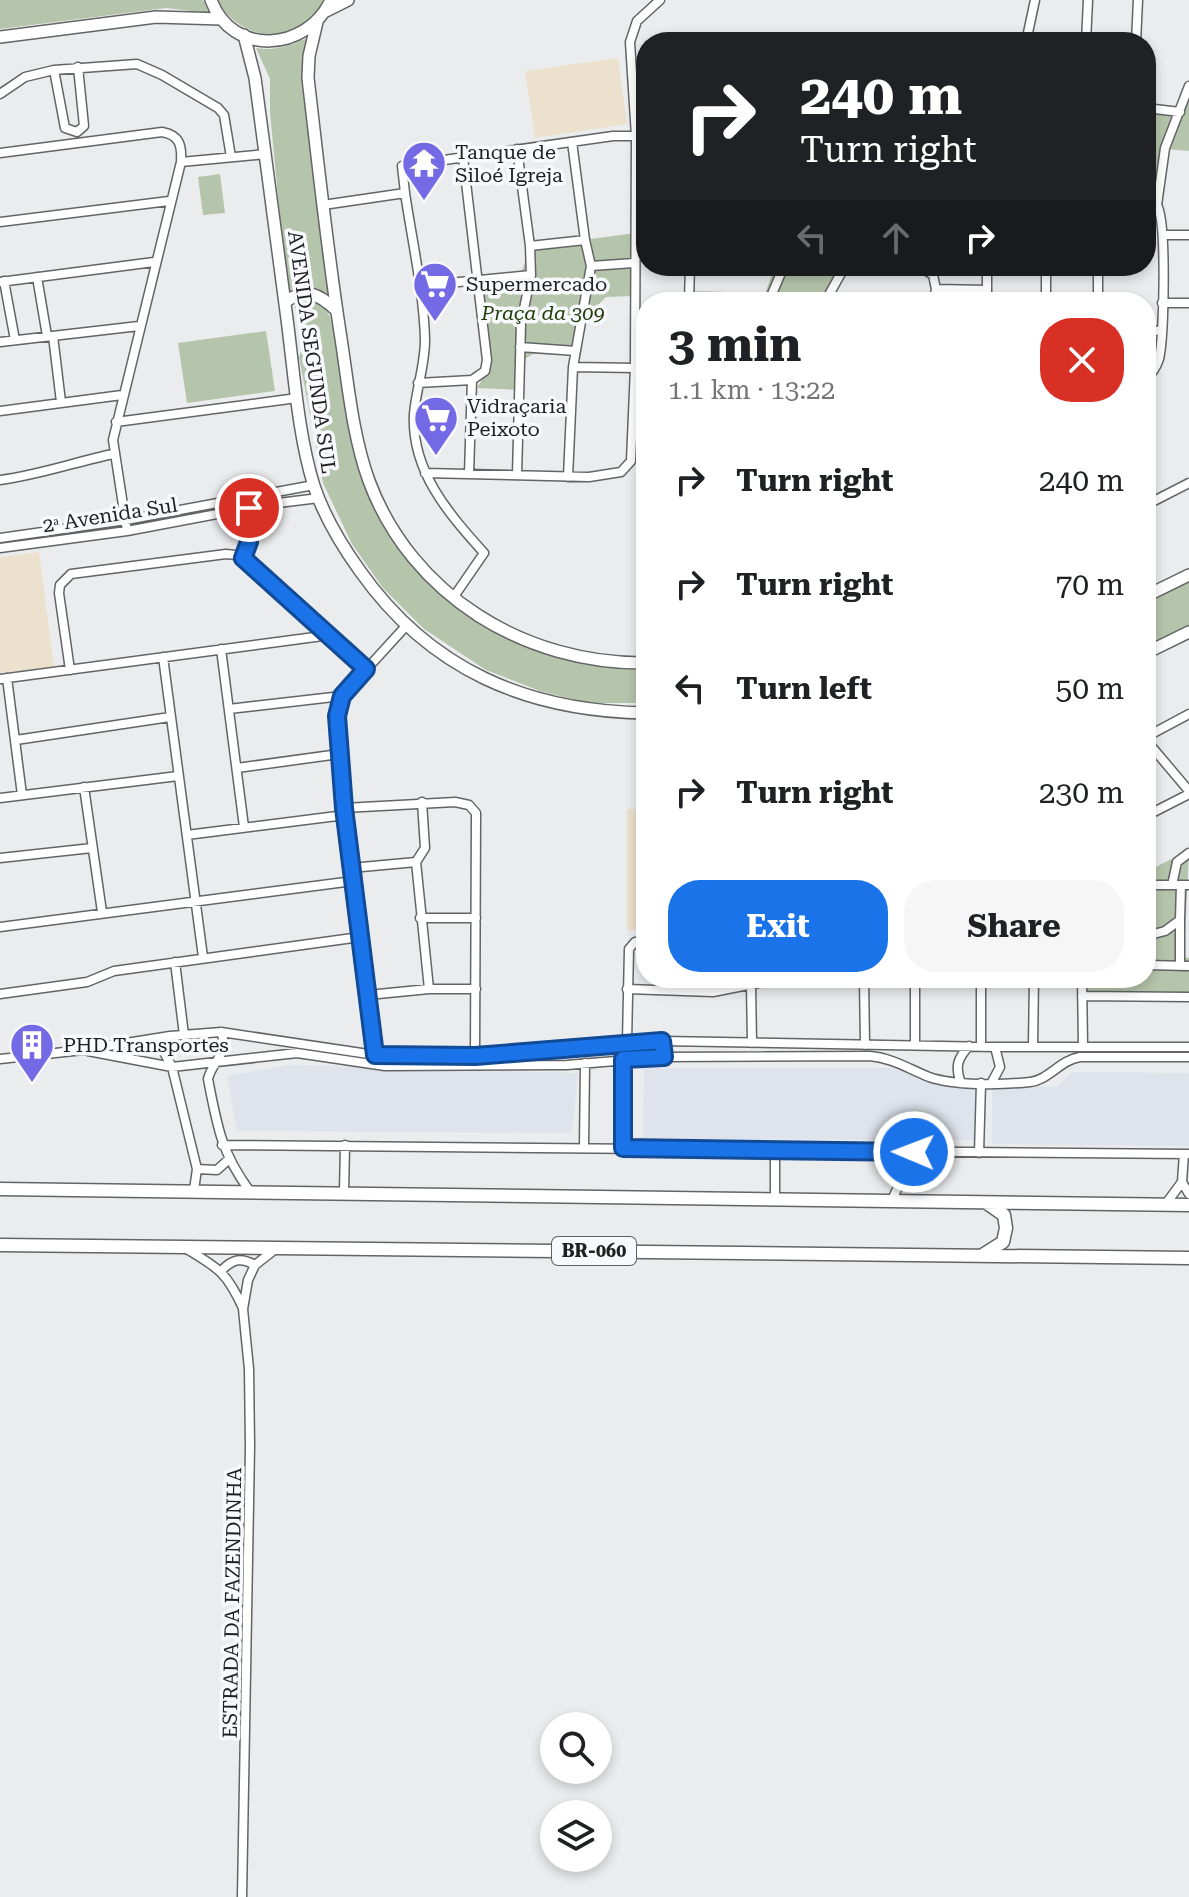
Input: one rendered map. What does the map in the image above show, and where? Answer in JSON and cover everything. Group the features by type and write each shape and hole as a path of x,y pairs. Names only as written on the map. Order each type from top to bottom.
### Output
{"highway":[{"path":"0,1189 1189,1205"},
{"path":"981,1256 1003,1242 1006,1228 1004,1215 983,1202"},
{"name":"BR-060","path":"0,1245 1189,1258"}],"main road":[{"path":"211,0 222,19 244,35 259,40 290,38 317,22 328,6 348,0"},
{"path":"0,37 156,17 222,19"},
{"name":"AVENIDA SEGUNDA SUL","path":"317,22 309,56 308,78 336,310 358,447 388,524 408,553 453,598 475,616 500,630 535,644 585,657 636,662"},
{"name":"AVENIDA SEGUNDA SUL","path":"244,35 255,78 297,398 314,485 348,555 374,592 406,626 471,673 524,696 581,709 636,712"},
{"path":"285,302 304,292 315,294 336,310"},
{"path":"1156,591 1189,575"},
{"path":"1156,648 1189,632"}],"street":[{"path":"425,473 568,477 609,475 621,472 631,461 635,368 636,136 630,42 637,21 660,0"},
{"path":"1028,32 1035,0"},
{"path":"1086,32 1088,0"},
{"path":"1136,32 1138,0"},
{"path":"0,94 25,77 54,70 137,64 218,108 224,115 231,157"},
{"path":"54,70 65,128 77,132 84,126 78,67"},
{"path":"1156,366 1164,235 1161,211 1157,205 1162,159 1189,86"},
{"path":"1156,109 1180,112"},
{"path":"0,153 162,132 179,141 181,162 116,422 113,454 127,531"},
{"path":"453,598 484,553 440,501 418,452 414,428 425,344 402,166 636,136"},
{"path":"568,477 573,367 591,266 572,142"},
{"path":"517,149 531,275 521,323 517,475"},
{"path":"181,162 266,154"},
{"path":"418,383 472,380 485,371 487,360 463,157"},
{"path":"323,205 405,193"},
{"path":"0,222 169,201"},
{"path":"1164,235 1189,235"},
{"path":"530,246 585,240"},
{"path":"15,340 2,282 154,262"},
{"path":"591,266 634,263"},
{"path":"418,286 531,275"},
{"path":"935,276 935,292"},
{"path":"936,289 987,290 987,276"},
{"path":"37,277 61,402"},
{"path":"1162,303 1189,303"},
{"path":"0,342 139,326"},
{"path":"1156,331 1160,331"},
{"path":"520,347 576,351"},
{"path":"573,367 635,368"},
{"path":"469,474 472,380"},
{"path":"0,411 122,395"},
{"path":"116,422 297,398"},
{"path":"0,480 35,476 61,465 113,454"},
{"path":"1156,500 1189,483"},
{"name":"2ᵃ Avenida Sul","path":"0,538 126,520 314,485"},
{"name":"2ᵃ Avenida Sul","path":"0,548 127,531 319,498"},
{"path":"243,558 249,542 249,508"},
{"path":"70,670 59,593 60,585 71,574 226,554 243,558 366,669"},
{"path":"375,1055 344,812 337,716 342,696 406,626"},
{"path":"22,795 16,740 4,679 330,635"},
{"path":"221,649 244,827"},
{"path":"163,657 203,957"},
{"path":"229,709 342,696"},
{"path":"1156,732 1189,714"},
{"path":"16,740 170,717"},
{"path":"1156,751 1189,793 1156,811"},
{"path":"237,768 339,754"},
{"path":"0,798 178,776"},
{"path":"84,787 102,912"},
{"path":"187,835 422,802 463,803 476,813 475,1056"},
{"path":"422,802 425,848 416,862 429,989"},
{"path":"0,858 92,848"},
{"path":"1156,965 1185,966 1177,862 1189,853"},
{"path":"351,868 416,862"},
{"path":"0,927 353,881"},
{"path":"1156,885 1181,885"},
{"path":"420,918 476,918"},
{"path":"1156,933 1180,920"},
{"path":"0,994 87,982 114,971 360,937"},
{"path":"627,1042 630,946 636,942"},
{"path":"175,962 184,1035"},
{"path":"627,989 713,992 735,988"},
{"path":"751,988 752,1043"},
{"path":"864,988 865,1045"},
{"path":"915,988 915,1045"},
{"path":"981,988 981,1046"},
{"path":"1033,1046 1034,988"},
{"path":"1082,988 1083,1046"},
{"path":"368,995 429,989 476,989"},
{"path":"1082,996 1189,997"},
{"path":"221,1032 224,1049 208,1079 222,1145 228,1160 249,1190"},
{"path":"0,1059 221,1032 375,1055 475,1056 662,1041 1189,1047"},
{"path":"170,1036 165,1054 172,1067 197,1169 194,1190"},
{"path":"662,1041 664,1057"},
{"path":"961,1083 956,1067 969,1046"},
{"path":"992,1082 1001,1063 995,1047"},
{"path":"564,1049 567,1065"},
{"path":"83,1050 172,1067 297,1053 377,1066 567,1065 664,1057 879,1057 931,1077 961,1083 1035,1082 1068,1060 1080,1057 1189,1057"},
{"path":"623,1059 623,1148"},
{"path":"584,1147 585,1063"},
{"path":"979,1153 981,1083"},
{"path":"222,1145 1186,1154 1182,1182 1165,1205"},
{"path":"344,1192 345,1145"},
{"path":"775,1150 775,1199"},
{"path":"892,1200 914,1152"},
{"path":"197,1169 217,1170 228,1160"},
{"path":"1182,1182 1189,1194"},
{"name":"ESTRADA DA FAZENDINHA","path":"183,1246 222,1270 243,1309"},
{"path":"222,1270 237,1260 255,1265 279,1246"},
{"name":"ESTRADA DA FAZENDINHA","path":"242,1897 250,1446 249,1369 243,1309 248,1280 255,1265"}],"shaded area":[{"path":"618,58 627,124 535,138 525,71"},
{"path":"39,552 54,667 0,673 0,557"},
{"path":"627,809 636,809 636,930 627,930"},
{"path":"289,1065 578,1073 572,1133 237,1131 227,1076"},
{"path":"644,1068 890,1068 975,1089 974,1140 643,1139"},
{"path":"1072,1072 1189,1073 1189,1146 992,1144 992,1086 1057,1087"}],"green space":[{"path":"0,0 203,0 209,13 166,8 0,29"},
{"path":"217,0 323,0 314,16 302,27 272,35 241,25 227,14"},
{"path":"307,38 303,64 304,90 330,295 308,288 287,293 270,112 270,79 256,48 282,47"},
{"path":"1189,84 1189,151 1165,149 1162,212 1156,211 1156,107 1175,109"},
{"path":"220,174 225,213 203,215 198,177"},
{"name":"Praça da 309","path":"636,233 635,296 606,297 584,319 581,355 533,354 518,363 519,390 477,388 489,368 481,281 520,277 530,247"},
{"path":"771,276 842,276 833,292 766,292"},
{"path":"309,298 320,303 330,316 367,486 390,535 439,593 470,618 505,637 554,655 636,666 636,703 587,703 540,691 486,670 424,629 383,588 352,544 323,483 299,357 303,345 295,307 300,299"},
{"path":"266,331 275,391 187,403 178,343"},
{"path":"1189,579 1189,627 1156,643 1156,596"},
{"path":"1189,850 1184,957 1189,958 1189,1002 1078,999 1079,988 1156,988 1156,867"},
{"path":"725,988 750,988 725,994"}],"place":[{"name":"Tanque de Siloé Igreja","path":"424,202"},
{"name":"Supermercado","path":"435,323"},
{"name":"Vidraçaria Peixoto","path":"436,457"},
{"name":"PHD Transportes","path":"32,1084"}],"route":[{"path":"249,508 249,542 243,558 366,669 342,696 337,716 344,808 375,1055 475,1056 662,1041 664,1057 623,1059 623,1148 914,1152"}]}
